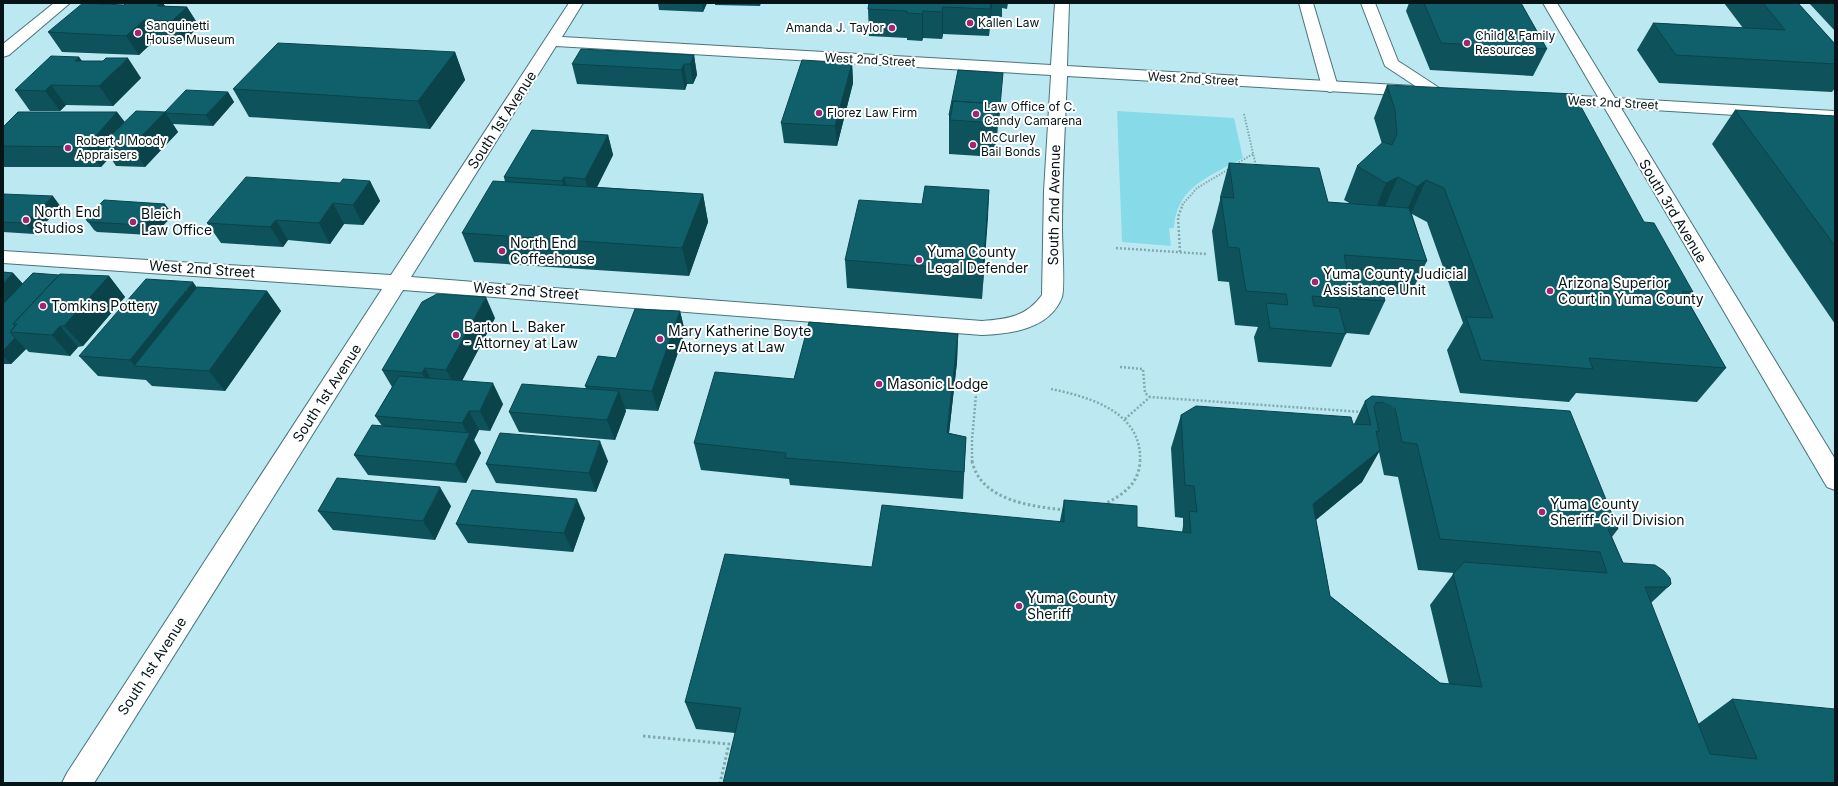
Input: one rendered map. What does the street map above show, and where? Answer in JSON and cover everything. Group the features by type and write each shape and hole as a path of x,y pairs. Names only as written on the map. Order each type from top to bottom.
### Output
{"street":[{"path":"3,52 63,3"},
{"name":"South 1st Avenue","path":"77,783 399,282 576,3"},
{"name":"South 2nd Avenue","path":"1044,310 1052,296 1053,191 1062,3"},
{"path":"1306,3 1330,86"},
{"name":"West 2nd Street","path":"552,41 1443,92 1392,63 1368,3"},
{"name":"South 3rd Avenue","path":"1550,3 1608,103 1835,480"},
{"name":"West 2nd Street","path":"1530,98 1835,116"},
{"name":"West 2nd Street","path":"3,257 399,282 725,306 982,328 1006,327 1026,322 1044,310"}],"path":[{"path":"1244,114 1256,169"},
{"path":"1180,252 1178,218 1182,205 1189,195 1253,154"},
{"path":"1116,248 1206,254"},
{"path":"1120,367 1143,369 1145,393 1150,398 1363,412"},
{"path":"977,384 972,453 974,469 986,485 1007,499 1036,507 1072,511"},
{"path":"1051,389 1093,399 1111,408 1125,419 1136,436 1142,454 1138,472 1129,488 1118,497 1096,506"},
{"path":"1125,419 1150,398"},
{"path":"643,736 729,744 720,783"}],"shaded area":[{"path":"1117,111 1234,118 1243,158 1208,177 1188,192 1181,202 1176,214 1174,228 1169,228 1171,246 1122,242"}],"building":[{"path":"83,3 124,5 126,3 160,3 157,6 187,7 172,21 144,20 126,36 48,32"},
{"path":"869,3 991,3 990,9 943,7 942,12 923,11 922,14 907,13 907,11 868,9"},
{"path":"1424,3 1521,3 1547,49 1441,43"},
{"path":"1763,3 1798,3 1835,44 1835,64 1676,55 1653,23 1785,30"},
{"path":"278,43 455,52 418,101 233,89"},
{"path":"581,49 694,55 690,64 684,64 681,70 572,64"},
{"path":"51,56 79,57 75,61 103,61 106,58 128,58 99,86 51,85 45,91 15,90"},
{"path":"802,60 852,63 835,126 781,123"},
{"path":"958,70 1003,73 999,117 997,117 998,104 953,101 951,115 949,115"},
{"name":"Arizona Superior Court in Yuma County","path":"1387,85 1574,94 1644,222 1654,223 1693,292 1682,291 1726,368 1589,358 1593,369 1481,360 1466,317 1493,318 1444,188 1426,180 1417,187 1398,177 1386,183 1357,166 1383,142 1392,145 1397,134 1395,110"},
{"path":"186,90 228,92 206,115 166,113 165,112"},
{"path":"953,101 998,104 997,123 950,120"},
{"path":"1735,110 1835,116 1835,246"},
{"path":"136,111 165,112 131,147 101,145"},
{"path":"18,112 117,112 86,147 3,146 3,127"},
{"path":"532,130 608,135 585,179 564,177 562,181 504,177"},
{"name":"Yuma County Judicial Assistance Unit","path":"1229,163 1319,168 1328,202 1409,208 1427,261 1344,255 1347,269 1377,271 1385,301 1312,296 1314,306 1339,308 1346,334 1270,328 1266,303 1288,305 1286,294 1246,291 1239,248 1228,247 1221,197 1234,198"},
{"path":"246,177 340,183 343,179 370,181 353,205 333,203 319,223 276,220 270,227 207,223"},
{"path":"493,181 703,194 682,248 462,233"},
{"path":"925,186 989,190 983,271 845,260 859,200 922,204"},
{"path":"3,194 53,196 25,223 3,222"},
{"path":"104,200 165,204 149,221 142,225 88,222 86,219"},
{"path":"3,272 13,273 3,284"},
{"path":"33,273 59,275 13,324 15,326 10,332 15,338 3,351 3,304"},
{"path":"60,274 109,276 64,326 60,326 52,335 10,332 17,324 13,324"},
{"path":"146,279 193,282 130,360 79,356"},
{"path":"197,287 267,291 209,371 134,366"},
{"path":"437,294 486,297 446,370 425,368 422,373 382,370 422,302"},
{"path":"635,309 680,311 652,391 585,386 598,356 616,358"},
{"path":"809,322 958,334 947,433 966,437 964,472 785,458 786,453 694,443 715,372 794,379"},
{"path":"399,376 493,383 480,411 469,411 462,423 375,416"},
{"path":"522,384 619,391 607,420 509,412"},
{"name":"Yuma County Sheriff","path":"1372,396 1570,411 1618,529 1608,529 1623,563 1655,565 1664,571 1670,578 1671,584 1668,587 1645,587 1710,754 1757,759 1732,699 1835,709 1835,783 723,783 741,708 685,702 725,554 872,567 882,505 1064,522 1064,500 1137,506 1137,527 1191,533 1189,511 1197,512 1194,486 1185,485 1181,415 1196,406 1351,417 1353,424 1371,425 1365,401","holes":["1382,402 1395,408 1402,442 1417,444 1440,539 1600,552 1607,573 1464,562 1453,574 1482,687 1440,683 1330,596 1313,504 1380,450 1376,431 1379,432 1374,407 1376,403"]},
{"path":"372,425 470,433 455,464 354,455"},
{"path":"500,433 600,441 589,473 486,464"},
{"path":"337,478 440,487 423,521 318,511"},
{"path":"472,490 577,499 564,533 456,524"}],"place":[{"name":"Kallen Law","path":"970,23"},
{"name":"Amanda J. Taylor","path":"892,28"},
{"name":"Sanguinetti House Museum","path":"138,33"},
{"name":"Child & Family Resources","path":"1467,43"},
{"name":"Florez Law Firm","path":"819,113"},
{"name":"Law Office of C. Candy Camarena","path":"976,114"},
{"name":"McCurley Bail Bonds","path":"973,145"},
{"name":"Robert J Moody Appraisers","path":"68,148"},
{"name":"North End Studios","path":"26,220"},
{"name":"Bleich Law Office","path":"133,222"},
{"name":"North End Coffeehouse","path":"502,251"},
{"name":"Yuma County Legal Defender","path":"919,260"},
{"name":"Yuma County Judicial Assistance Unit","path":"1315,282"},
{"name":"Arizona Superior Court in Yuma County","path":"1550,291"},
{"name":"Tomkins Pottery","path":"43,306"},
{"name":"Barton L. Baker - Attorney at Law","path":"456,335"},
{"name":"Mary Katherine Boyte - Atorneys at Law","path":"660,339"},
{"name":"Masonic Lodge","path":"879,384"},
{"name":"Yuma County Sheriff-Civil Division","path":"1542,512"},
{"name":"Yuma County Sheriff","path":"1019,606"}]}
